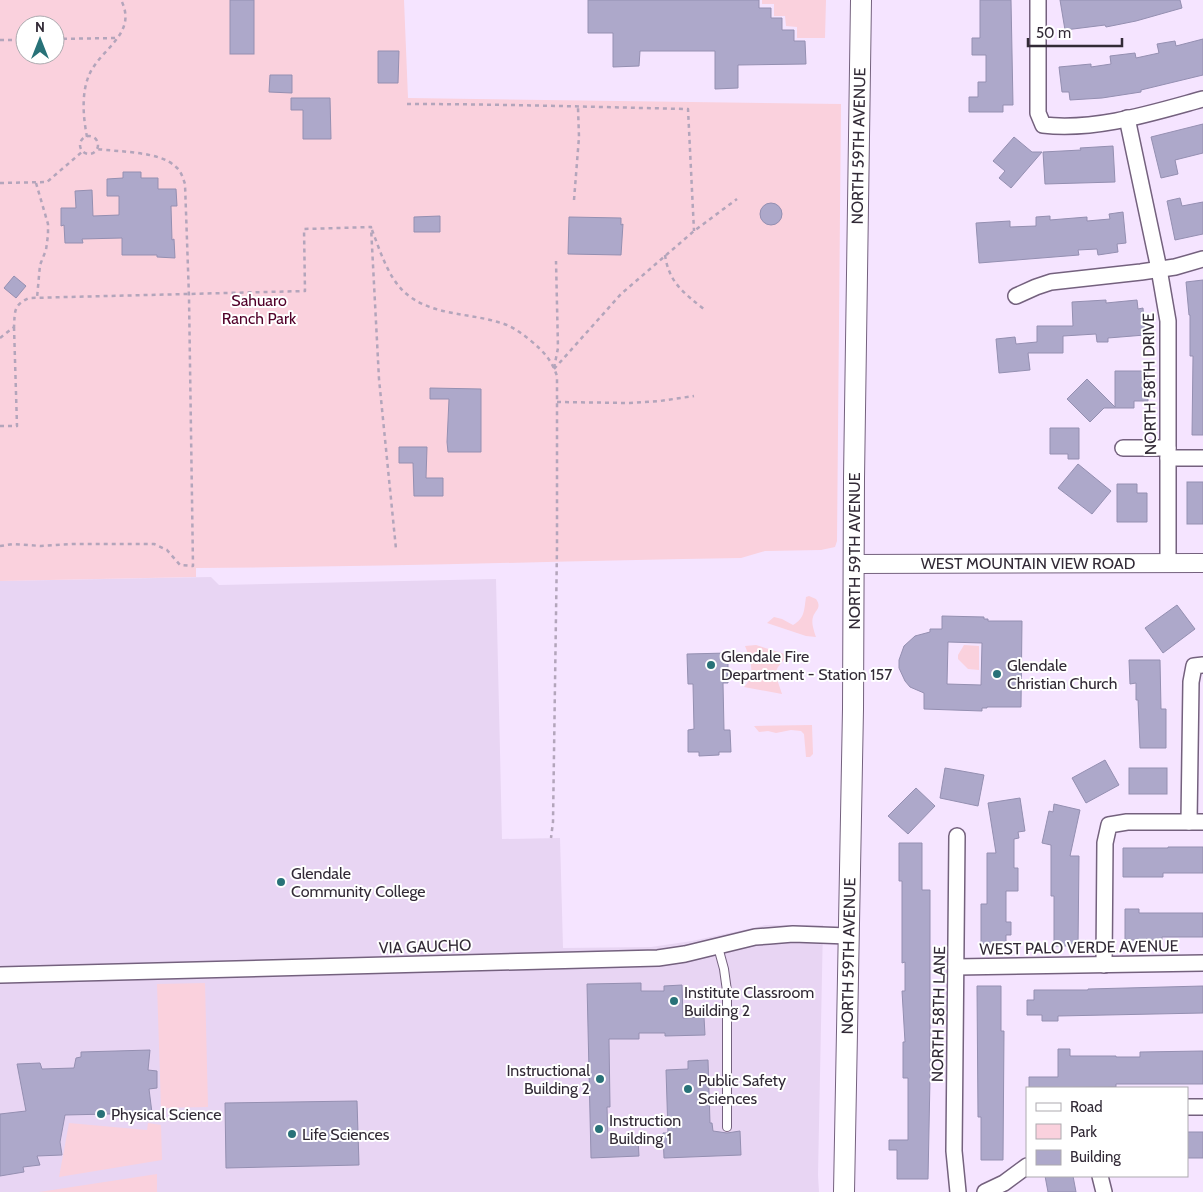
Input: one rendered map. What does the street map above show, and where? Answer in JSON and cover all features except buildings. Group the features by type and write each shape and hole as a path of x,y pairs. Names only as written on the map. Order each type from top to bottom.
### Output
{"main road":[{"name":"NORTH 59TH AVENUE","path":"844,1192 852,741 861,0"}],"street":[{"path":"1038,0 1038,113 1043,125 1059,127 1127,118 1154,113 1203,99"},
{"name":"NORTH 58TH DRIVE","path":"1127,118 1168,321 1168,563"},
{"path":"1016,296 1052,282 1159,269 1203,259"},
{"path":"1123,448 1203,458"},
{"name":"WEST MOUNTAIN VIEW ROAD","path":"854,564 1203,563"},
{"path":"1104,964 1105,843 1109,824 1127,822 1196,822 1191,682 1194,666 1203,664"},
{"name":"NORTH 58TH LANE","path":"957,836 954,1151 958,1192"},
{"name":"VIA GAUCHO","path":"0,974 658,958 685,954 755,937 793,934 848,936"},
{"name":"WEST PALO VERDE AVENUE","path":"956,967 1203,963"},
{"path":"1188,1107 1203,1107"},
{"path":"985,1192 1004,1183 1026,1167"},
{"path":"1100,1177 1104,1192"}],"lane":[{"path":"718,946 727,991 727,1128"}],"path":[{"path":"88,137 84,115 85,90 90,72 119,38 123,28 126,15 121,0"},
{"path":"65,39 119,38"},
{"path":"0,40 15,40"},
{"path":"407,104 501,104 578,108 688,109 694,231"},
{"path":"574,200 579,137 578,108"},
{"path":"88,137 96,140 97,149"},
{"path":"83,151 81,143 88,137"},
{"path":"0,546 13,544 41,546 154,544 167,550 180,565 193,566 185,184 179,170 170,162 158,157 97,149 90,154 83,151"},
{"path":"0,183 46,182 83,151"},
{"path":"36,183 48,224 46,250 40,265 37,298"},
{"path":"554,369 622,294 694,231 737,200"},
{"path":"0,426 17,426 14,327 16,307 20,302 29,298 306,291 304,229 371,227"},
{"path":"371,227 394,280 410,296 443,312 485,319 510,326 536,346 551,362 557,376 557,546 553,822 551,838"},
{"path":"371,227 379,378 396,548"},
{"path":"666,254 667,269 677,285 705,310"},
{"path":"554,369 558,348 556,261"},
{"path":"0,338 14,327"},
{"path":"557,402 630,403 694,396"}],"shaded area":[{"name":"Glendale Community College","path":"211,577 219,585 496,579 502,839 560,838 563,948 651,947 692,941 766,925 823,925 819,1192 0,1192 0,581"}],"green space":[{"name":"Sahuaro Ranch Park","path":"0,0 404,0 408,98 841,104 837,541 835,547 821,550 765,551 741,558 196,568 196,577 0,581"},
{"path":"762,0 826,0 825,38 797,38 797,27 786,26 785,16 774,16 774,4 762,4"},
{"path":"809,596 816,599 818,604 812,619 816,637 806,636 767,623 774,617 793,625 800,620 806,597"},
{"path":"756,645 788,655 775,673 782,694 744,687 748,682 751,672 745,646"},
{"path":"964,645 979,646 979,670 968,669 958,659 958,655"},
{"path":"812,725 813,754 810,757 806,757 804,734 801,731 759,732 754,726"},
{"path":"205,983 208,1107 161,1108 157,984"},
{"path":"69,1123 147,1130 148,1123 161,1125 162,1160 59,1177"},
{"path":"157,1174 157,1192 39,1192"}],"place":[{"name":"Glendale Fire Department - Station 157","path":"711,665"},
{"name":"Glendale Christian Church","path":"997,674"},
{"name":"Glendale Community College","path":"281,882"},
{"name":"Institute Classroom Building 2","path":"674,1001"},
{"name":"Instructional Building 2","path":"600,1079"},
{"name":"Public Safety Sciences","path":"688,1089"},
{"name":"Physical Science","path":"101,1114"},
{"name":"Instruction Building 1","path":"599,1129"},
{"name":"Life Sciences","path":"292,1134"}]}
